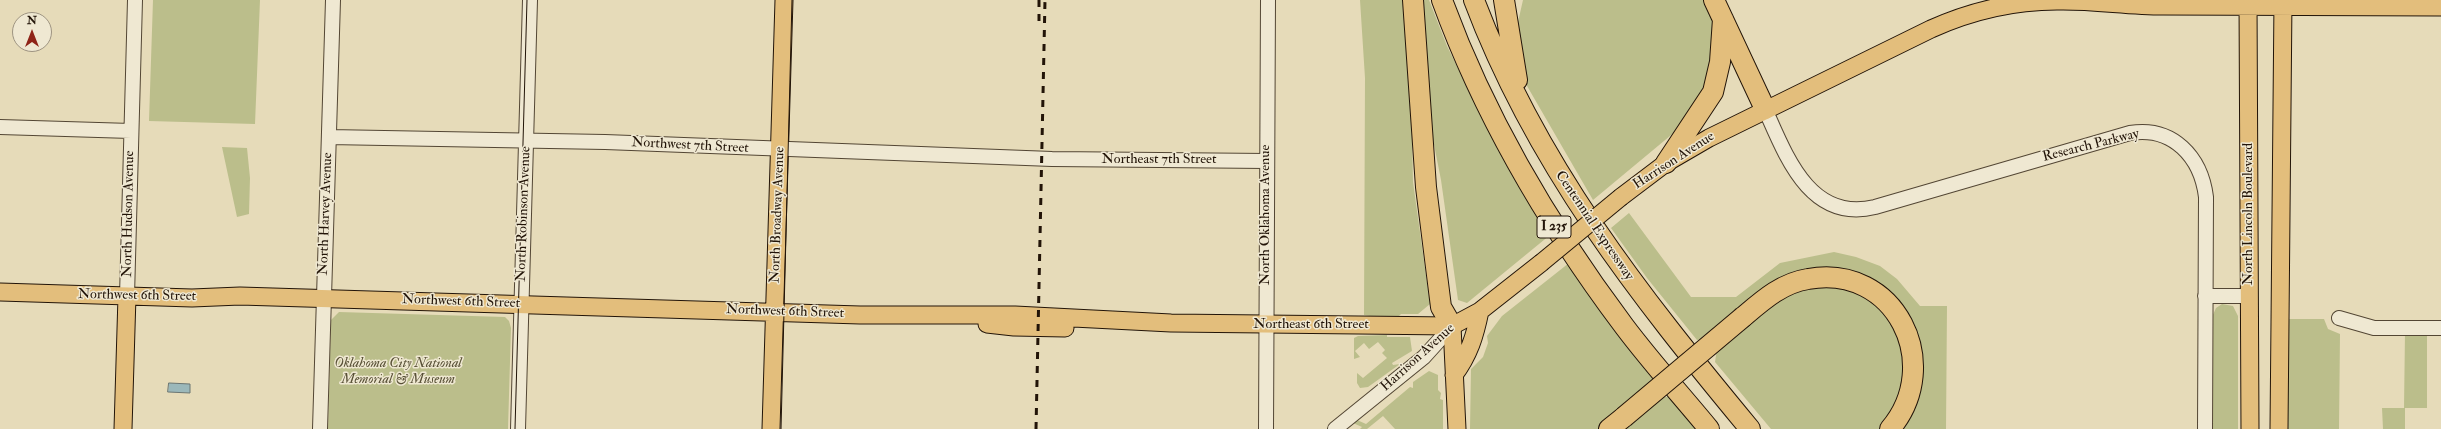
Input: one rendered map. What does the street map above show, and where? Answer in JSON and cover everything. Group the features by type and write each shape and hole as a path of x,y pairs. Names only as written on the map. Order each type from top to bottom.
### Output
{"highway":[{"path":"1413,0 1426,187 1441,307 1452,326"},
{"name":"I 235","path":"1442,0 1478,87 1550,221 1625,328 1709,429"},
{"name":"Centennial Expressway","path":"1474,0 1496,52 1551,160 1600,239 1657,315 1750,428"},
{"path":"1504,0 1521,102"},
{"path":"1508,30 1517,0"},
{"path":"1714,0 1769,107"},
{"path":"1666,163 1713,92 1720,62 1723,20"},
{"path":"1616,423 1763,300 1785,286 1818,278 1849,281 1862,285 1884,300 1900,318 1907,331 1914,359 1914,375 1908,399 1897,421 1890,429"}],"main road":[{"name":"North Broadway Avenue","path":"771,429 784,0"},
{"name":"Harrison Avenue","path":"1452,326 1480,311 1621,197 1666,163 1769,107 1931,29 1957,18 1988,8 2059,0 2142,6 2283,3 2441,7"},
{"name":"North Lincoln Boulevard","path":"2248,3 2250,429"},
{"path":"2279,429 2283,3"},
{"name":"Northwest 6th Street","path":"0,292 127,296 324,298 921,316 1015,321"},
{"name":"North Hudson Avenue","path":"123,429 127,296"},
{"path":"1454,375 1467,359 1475,337 1480,311"},
{"name":"Northeast 6th Street","path":"1015,321 1065,328 1171,323 1452,326"},
{"path":"1452,326 1457,429"}],"street":[{"name":"North Hudson Avenue","path":"127,296 135,0"},
{"name":"North Harvey Avenue","path":"320,429 333,0"},
{"name":"North Robinson Avenue","path":"518,429 530,0"},
{"name":"North Oklahoma Avenue","path":"1266,429 1266,161 1268,0"},
{"name":"Research Parkway","path":"1769,107 1791,167 1800,175 1814,192 1827,202 1842,208 1867,209 2124,135 2144,132 2157,134 2171,140 2185,149 2196,164 2202,177 2206,197 2205,429"},
{"path":"0,127 131,131"},
{"name":"Northwest 7th Street","path":"329,137 526,141 1052,159"},
{"name":"Northeast 7th Street","path":"1052,159 1266,161"},
{"path":"2206,296 2250,296"},
{"path":"2339,318 2374,328 2441,328"},
{"name":"Harrison Avenue","path":"1335,429 1424,357 1452,326"}],"green space":[{"path":"153,0 260,0 255,124 149,121"},
{"path":"1360,0 1409,0 1413,182 1430,304 1418,314 1382,316 1381,318 1364,315 1365,78"},
{"path":"1417,0 1429,0 1447,46 1487,127 1550,235 1467,303 1458,300 1441,180 1426,104"},
{"path":"1523,0 1706,0 1713,19 1716,61 1688,121 1593,200 1523,79 1517,40 1518,22"},
{"path":"222,147 247,148 250,178 249,214 237,217"},
{"path":"1629,213 1691,297 1736,297 1780,263 1834,252 1856,257 1880,266 1897,279 1920,306 1947,306 1946,429 1896,429 1903,421 1905,318 1822,272 1709,338 1697,340 1647,278 1611,228"},
{"path":"1569,263 1654,375 1649,387 1601,429 1470,429 1471,369 1483,357 1488,343 1487,336 1502,316"},
{"path":"1800,285 1858,289 1897,324 1909,377 1883,429 1771,429 1715,362 1717,349 1737,331"},
{"path":"2222,304 2233,306 2238,316 2238,429 2212,429 2212,317 2216,308"},
{"name":"Oklahoma City National Memorial & Museum","path":"339,312 505,317 509,321 511,328 508,429 328,429 331,320"},
{"path":"2288,319 2324,319 2328,329 2340,334 2339,429 2288,429"},
{"path":"2405,333 2427,333 2427,408 2405,408 2405,429 2383,429 2382,408 2404,408"},
{"path":"1387,335 1387,337 1410,337 1412,351 1392,363 1393,365 1400,364 1368,387 1360,388 1357,383 1357,373 1363,378 1387,358 1382,353 1385,350 1378,342 1369,349 1364,343 1355,351 1360,357 1354,359 1354,338 1358,336"},
{"path":"1429,371 1438,375 1438,390 1441,393 1440,399 1443,400 1443,429 1395,429 1383,416 1367,429 1360,429 1362,427 1353,423 1357,420 1366,424 1410,387 1413,388 1413,382"},
{"path":"1658,397 1673,397 1699,429 1618,429"}],"water":[{"path":"169,383 190,384 190,393 168,392"}],"tram line":[{"path":"515,429 527,0"},
{"path":"781,429 792,0"}],"railway":[{"path":"1039,0 1039,21"},
{"path":"1036,429 1045,0"}]}
